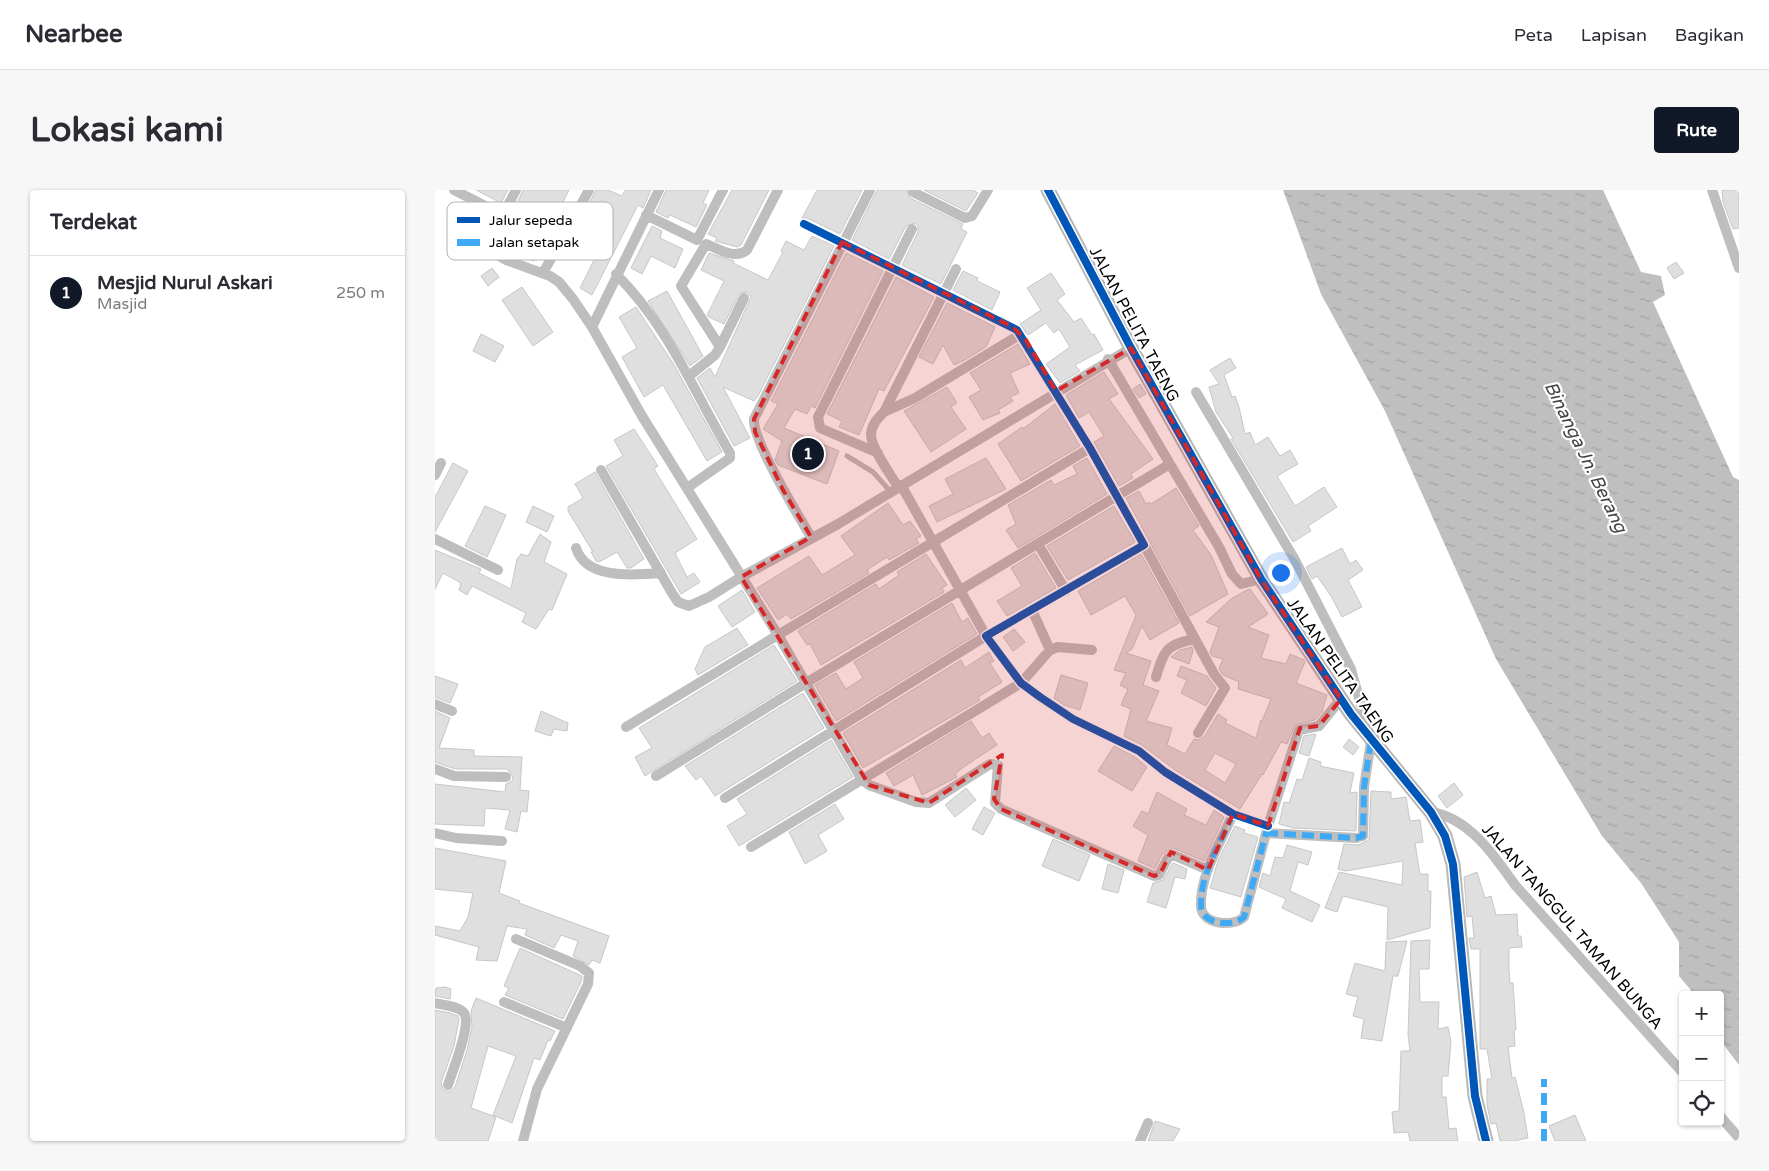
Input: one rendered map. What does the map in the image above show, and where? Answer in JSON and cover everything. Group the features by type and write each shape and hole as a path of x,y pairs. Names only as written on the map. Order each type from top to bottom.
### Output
{"street":[{"path":"454,190 478,202"},
{"path":"510,202 516,190"},
{"path":"582,202 589,190"},
{"path":"591,327 659,190"},
{"path":"646,214 697,240 723,190"},
{"path":"720,347 681,286 706,244 734,255 740,255 747,250 778,190"},
{"path":"811,537 783,490 755,432 754,419 870,190"},
{"path":"928,200 934,190"},
{"path":"913,192 968,217 972,216 988,190"},
{"name":"JALAN PELITA TAENG","path":"1048,190 1131,348 1261,579 1371,741 1431,812 1445,836 1453,864 1475,1096 1485,1141"},
{"path":"1712,190 1739,268"},
{"path":"804,224 943,294 1006,323 1021,334 1090,448 1180,608 1194,638 1225,688 1198,733"},
{"path":"878,452 820,428 818,417 894,268 912,228"},
{"path":"507,260 543,273 565,289 591,327 741,577 778,634 832,731 862,780 874,788 899,797 916,802 929,803 990,764 995,763 998,765 999,770 995,803 1001,809 1154,876 1159,875 1168,858 1173,854 1208,870"},
{"path":"543,273 550,260"},
{"path":"956,269 884,412 876,421 871,432 872,442 896,488 932,541 987,636 1021,682 1073,719 1139,751 1165,772 1233,814 1267,830 1356,838 1363,836 1364,787 1371,741 1351,669 1295,560 1197,392"},
{"path":"616,274 649,310 689,376 731,457 687,488"},
{"path":"689,376 715,356 745,298"},
{"path":"884,412 915,398 1021,334"},
{"path":"601,470 671,593 684,606 709,598 741,577 896,488 1109,359 1131,348"},
{"path":"1109,359 1235,579 1241,584 1261,579"},
{"path":"626,726 1090,448"},
{"path":"435,474 441,463"},
{"path":"656,776 806,682 1170,464"},
{"path":"435,539 498,570"},
{"path":"1039,544 1066,590"},
{"path":"725,798 987,636 1144,545"},
{"path":"576,548 583,561 599,570 624,574 661,573"},
{"path":"1032,610 1050,650"},
{"path":"1155,677 1167,648 1173,643 1194,638"},
{"path":"751,846 1021,682 1050,650 1058,647 1092,650"},
{"path":"1233,814 1208,870 1201,891 1201,911 1205,916 1222,923 1236,922 1244,916 1267,830 1299,730 1319,726 1341,699"},
{"path":"435,704 452,711"},
{"path":"435,768 454,776 506,777"},
{"name":"JALAN TANGGUL TAMAN BUNGA","path":"1431,812 1442,814 1462,824 1493,854 1515,885 1679,1069"},
{"path":"435,833 456,838 502,841"},
{"path":"517,939 580,966 589,973 587,984 537,1089 523,1141"},
{"path":"504,1002 567,1028"},
{"path":"435,1003 458,1009 465,1014 466,1019 465,1030 448,1085"},
{"path":"1724,1121 1739,1138"},
{"path":"1140,1141 1148,1124"}],"lane":[{"path":"847,456 896,488"}],"highlighted area":[{"path":"842,242 1013,327 1026,340 1056,391 1131,348 1261,579 1341,699 1319,726 1300,728 1268,826 1233,814 1208,870 1171,852 1160,874 1154,876 1001,809 994,799 1002,755 929,803 869,785 741,577 811,537 783,490 755,432 754,419"}],"water":[{"name":"Binanga Jn. Berang","path":"1283,190 1603,190 1641,272 1661,276 1665,295 1653,302 1733,477 1739,480 1739,1065 1724,1045 1724,991 1692,991 1679,976 1679,942 1641,883 1602,836 1496,659 1385,411 1321,294"}],"building":[{"path":"476,190 508,190 502,202"},
{"path":"523,190 569,190 563,202 518,202"},
{"path":"596,190 608,190 622,196 625,190 651,190 643,208 638,205 613,254 613,202 590,202"},
{"path":"666,190 709,190 703,203 707,205 696,227 670,215 668,218 656,212"},
{"path":"732,190 769,190 741,245 737,247 715,241 717,238 708,234"},
{"path":"817,190 862,190 840,234 807,218 802,218"},
{"path":"877,190 907,190 910,198 963,224 961,229 967,232 941,284 902,265 918,232 918,226 915,223 906,226 889,259 852,240"},
{"path":"924,190 973,190 978,193 966,211"},
{"path":"1722,190 1739,190 1739,228 1733,229 1723,202"},
{"path":"652,226 662,231 660,238 683,249 675,268 651,256 642,274 631,268"},
{"path":"812,236 834,246 758,396 754,401 723,387 750,438 734,446 697,378 710,368 715,377 751,297 747,292 740,293 724,324 709,317 707,315 724,281 701,270 709,253 734,261 733,263 768,280 783,252 781,251 786,241 804,250"},
{"path":"846,253 883,271 815,408 811,406 807,414 795,409 784,428 839,451 827,484 778,465 775,460 782,441 763,429 778,404 771,401"},
{"path":"594,260 610,260 592,295 580,288"},
{"path":"1676,262 1684,273 1674,279 1667,268"},
{"path":"492,268 499,277 488,286 481,276"},
{"path":"963,271 978,278 977,281 1000,292 992,310 953,290"},
{"path":"1051,273 1065,294 1057,300 1074,322 1081,318 1092,335 1094,334 1103,350 1075,365 1080,371 1060,383 1046,364 1070,347 1059,329 1054,333 1046,323 1028,335 1020,324 1041,310 1027,288"},
{"path":"896,277 934,297 884,391 879,389 859,435 839,427 842,421 827,414"},
{"path":"522,287 553,332 533,346 502,300"},
{"path":"667,291 703,356 690,366 648,301"},
{"path":"947,303 995,327 986,347 963,361 954,365 943,345 933,364 919,357"},
{"path":"636,307 673,363 722,452 707,461 663,385 644,397 622,357 637,348 619,317"},
{"path":"481,334 504,346 495,362 473,351"},
{"path":"1018,344 1030,364 1010,373 1019,393 1010,397 1013,401 998,410 1000,413 983,420 969,397 981,390 970,373"},
{"path":"1230,358 1236,368 1224,375 1232,397 1235,396 1239,407 1245,434 1250,432 1255,445 1268,437 1280,456 1290,450 1298,464 1277,476 1295,506 1324,487 1337,507 1308,526 1311,531 1293,542 1216,412 1209,387 1219,384 1210,370"},
{"path":"1104,372 1118,394 1109,399 1153,459 1131,474 1133,478 1119,486 1094,442 1104,436 1089,412 1079,418 1066,395"},
{"path":"1140,384 1146,394 1139,398 1133,389"},
{"path":"947,387 957,403 951,407 966,429 931,452 904,411"},
{"path":"1055,404 1080,446 1021,481 998,444 1022,427 1023,429"},
{"path":"634,429 658,466 654,469 697,539 675,553 687,577 694,573 700,582 681,594 606,466 623,456 614,440"},
{"path":"986,458 1006,489 937,522 929,506 953,494 945,479"},
{"path":"1087,458 1107,494 1018,548 1006,530 1016,524 1008,505 1051,480 1054,485 1077,474 1073,466"},
{"path":"453,463 468,471 435,532 435,497"},
{"path":"595,472 644,559 631,568 627,568 617,552 599,562 596,561 591,552 593,552 568,511 568,507 583,498 575,484"},
{"path":"1176,488 1199,526 1193,530 1211,555 1228,594 1190,616 1126,498 1139,491 1146,504 1149,502 1151,504"},
{"path":"888,503 903,525 910,521 921,536 916,539 919,543 889,560 887,557 867,570 869,573 791,619 787,614 778,620 757,588 809,556 822,575 855,555 841,536"},
{"path":"485,506 506,515 487,557 465,546"},
{"path":"533,506 554,516 547,532 526,522"},
{"path":"1114,506 1135,542 1068,580 1047,546"},
{"path":"540,534 551,542 544,562 567,574 552,610 549,609 536,629 522,622 526,613 472,586 467,595 459,590 461,583 443,573 435,589 435,550 481,569 479,573 511,589 517,559 521,554 528,556"},
{"path":"1342,548 1350,564 1356,560 1363,570 1348,580 1362,607 1342,617 1331,596 1317,576 1312,579 1306,567"},
{"path":"1035,553 1056,588 1007,616 997,601 1022,586 1011,568"},
{"path":"926,554 947,585 942,588 944,592 821,665 810,644 807,645 798,631 876,584 879,589 899,575 897,572"},
{"path":"1141,554 1179,623 1150,640 1142,626 1132,649 1126,653 1151,661 1143,685 1159,691 1146,721 1172,728 1167,745 1185,754 1194,739 1198,740 1204,737 1218,714 1227,720 1225,723 1256,738 1261,720 1271,699 1238,689 1239,682 1223,675 1219,669 1223,659 1212,656 1210,652 1219,627 1206,622 1231,599 1250,589 1268,614 1248,627 1269,635 1261,658 1286,664 1290,654 1304,660 1305,662 1296,683 1327,695 1322,712 1315,720 1295,725 1287,744 1281,742 1263,775 1240,809 1175,770 1142,745 1124,736 1131,709 1121,705 1128,689 1120,685 1126,673 1114,670 1136,615 1125,596 1091,615 1078,591","holes":["1215,753 1236,764 1225,783 1205,770"]},
{"path":"742,590 755,612 732,627 718,606"},
{"path":"952,603 962,622 968,618 977,634 836,721 815,685 836,673 846,689 863,678 854,662"},
{"path":"737,628 748,645 698,675 695,669 705,647"},
{"path":"1014,629 1025,642 1013,651 1003,637"},
{"path":"774,645 797,681 645,776 635,757 652,748 639,728"},
{"path":"1192,647 1193,651 1189,664 1171,657 1180,650"},
{"path":"989,652 994,661 990,663 1002,682 978,697 980,700 863,768 843,733 961,660 965,668"},
{"path":"1181,666 1207,676 1216,688 1206,706 1181,693 1187,680 1177,676"},
{"path":"1061,675 1088,683 1080,710 1064,705 1054,698"},
{"path":"435,676 458,684 450,703 435,697"},
{"path":"803,693 824,728 715,796 701,776 696,780 685,766"},
{"path":"435,711 450,718 439,748 474,750 474,756 522,757 520,790 529,791 527,812 521,811 517,832 505,829 510,810 485,808 484,826 435,824 435,784 505,792 506,784 512,781 513,777 507,769 455,769 435,762"},
{"path":"541,711 568,723 567,731 554,729 551,736 535,731"},
{"path":"971,721 982,738 989,733 997,745 955,774 957,777 922,795 913,775 894,786 886,773"},
{"path":"1316,734 1309,756 1299,753 1304,736"},
{"path":"1349,739 1359,747 1353,755 1343,747"},
{"path":"831,740 853,777 739,846 727,826 747,814 737,799"},
{"path":"1114,746 1135,757 1147,767 1132,791 1098,771"},
{"path":"1309,758 1321,762 1320,766 1354,773 1350,793 1357,792 1356,831 1293,828 1279,824 1284,802 1289,803 1297,779 1302,780"},
{"path":"1454,783 1463,795 1447,808 1438,796"},
{"path":"966,788 976,800 955,817 945,805"},
{"path":"1371,791 1391,792 1391,799 1406,797 1410,821 1420,820 1423,842 1415,843 1420,874 1428,874 1428,891 1431,891 1430,928 1387,940 1388,907 1343,896 1337,912 1325,908 1339,872 1402,885 1403,861 1346,871 1338,869 1344,844 1358,845 1369,840"},
{"path":"1157,792 1187,809 1184,815 1206,825 1214,810 1224,817 1204,861 1173,848 1162,854 1155,869 1138,861 1148,835 1133,826 1142,811 1148,814"},
{"path":"835,804 844,819 818,835 827,851 805,864 789,832"},
{"path":"984,807 995,813 983,835 972,829"},
{"path":"1235,826 1245,830 1244,833 1258,837 1241,897 1210,888 1218,861"},
{"path":"1053,839 1090,855 1079,881 1042,866"},
{"path":"1287,845 1312,852 1308,865 1298,862 1290,891 1320,905 1312,922 1282,908 1286,899 1259,887 1263,873 1270,876 1275,857 1283,858"},
{"path":"435,848 506,861 499,893 520,901 519,903 609,936 600,963 592,960 589,965 573,956 578,941 561,935 554,948 525,935 527,929 507,926 497,961 476,960 479,947 435,935 435,926 460,931 468,917 473,893 435,889"},
{"path":"1173,863 1187,869 1185,879 1175,877 1166,908 1147,902 1153,883 1163,880"},
{"path":"1108,864 1124,870 1118,893 1102,889"},
{"path":"1477,872 1485,898 1491,896 1496,915 1517,914 1518,936 1521,936 1522,947 1509,948 1510,983 1513,983 1516,1030 1514,1030 1515,1046 1508,1047 1512,1078 1515,1077 1528,1138 1514,1141 1500,1141 1496,1123 1491,1124 1487,1105 1487,1079 1492,1079 1487,1049 1480,1049 1480,949 1471,949 1469,938 1474,938 1472,916 1467,917 1464,877"},
{"path":"1430,940 1429,969 1419,969 1420,1002 1439,1002 1438,1029 1448,1027 1451,1042 1448,1076 1442,1076 1442,1097 1446,1097 1449,1129 1456,1128 1458,1141 1410,1141 1408,1132 1394,1133 1392,1112 1399,1111 1401,1051 1410,1051 1408,1035 1411,941"},
{"path":"1407,941 1398,976 1393,976 1382,1041 1361,1038 1364,1019 1353,1016 1358,997 1346,994 1355,963 1385,971 1386,942"},
{"path":"520,948 582,976 581,982 563,1019 505,995 509,988 504,986"},
{"path":"445,987 451,989 450,999 435,996 436,988"},
{"path":"476,998 555,1031 550,1041 548,1040 540,1060 534,1058 512,1123 493,1115 516,1056 488,1046 471,1108 496,1117 488,1141 435,1141 435,1010 458,1016 459,1020 454,1046 441,1083 443,1089 449,1092 455,1087 467,1050 472,1027 471,1011"},
{"path":"1575,1115 1586,1141 1555,1141 1549,1126"},
{"path":"1155,1121 1180,1129 1173,1141 1148,1141"}],"marked path":[{"path":"1266,833 1356,838 1363,836 1364,787 1371,741"},
{"path":"1233,814 1212,859 1204,882 1202,912 1212,920 1226,923 1244,917 1268,826 1264,825"},
{"path":"1544,1079 1544,1141"}],"cycle path":[{"path":"1048,190 1131,348 1261,579 1351,714 1431,812 1445,836 1453,864 1475,1096 1486,1141"},
{"path":"804,224 1017,330 1090,448 1144,545 986,636 1021,683 1073,719 1139,751 1165,772 1233,814 1268,826"}],"place":[{"name":"Mesjid Nurul Askari","path":"808,454"}]}
